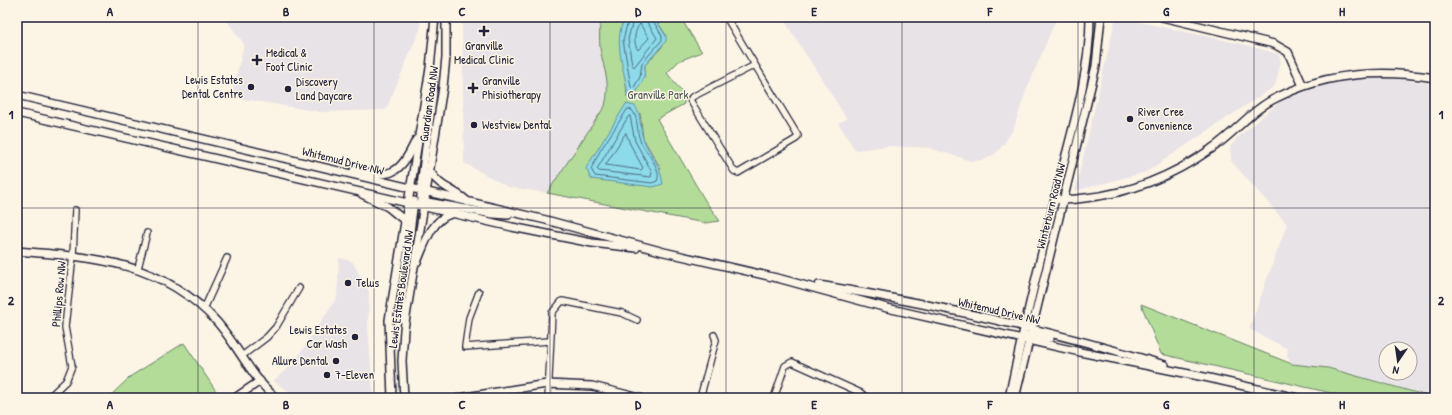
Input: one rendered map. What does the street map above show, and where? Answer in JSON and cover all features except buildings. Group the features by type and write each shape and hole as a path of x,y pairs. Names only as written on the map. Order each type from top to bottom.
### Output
{"main road":[{"name":"Guardian Road NW","path":"418,203 410,189 430,68 435,17"},
{"name":"Guardian Road NW","path":"423,192 430,170 445,76 446,17"},
{"name":"Winterburn Road NW","path":"1009,398 1020,338 1080,97 1088,45 1090,17"},
{"name":"Winterburn Road NW","path":"1015,398 1096,66 1101,17"},
{"path":"1162,17 1274,44 1288,52 1303,86"},
{"path":"404,329 401,303 418,203 423,192 433,92 430,68"},
{"path":"1055,199 1063,201 1093,198 1122,192 1156,181 1212,148 1244,119 1276,97 1303,86 1342,76 1362,73 1414,74 1435,78"},
{"name":"Whitemud Drive NW","path":"17,96 524,215 664,252 781,279 887,308 1020,338"},
{"name":"Whitemud Drive NW","path":"17,113 357,191 418,203 451,213 541,234 664,252"},
{"path":"341,172 353,170 380,175 392,172 407,158 420,131"},
{"path":"430,170 439,184 461,195 468,202"},
{"path":"357,191 388,207 404,220"},
{"path":"418,203 493,214 524,215"},
{"name":"Lewis Estates Boulevard NW","path":"392,398 389,320 404,220 418,203"},
{"name":"Lewis Estates Boulevard NW","path":"404,398 402,361 404,329 413,271 418,203"},
{"path":"413,271 425,243 436,223 444,216 451,213"},
{"path":"17,252 73,256 117,262 138,268 171,285 204,309 228,336 260,381 276,398"},
{"name":"Whitemud Drive NW","path":"781,279 902,300 1023,327 1031,335 1298,398"},
{"path":"1020,338 1031,335"},
{"name":"Whitemud Drive NW","path":"1031,335 1130,354 1209,378"},
{"path":"235,398 260,381"},
{"path":"462,398 547,384 592,386 629,397 640,398"}],"street":[{"path":"726,17 798,136 796,139 738,173 734,171 690,100 692,97 755,65"},
{"name":"Phillips Row NW","path":"48,398 66,381 71,372 72,366 65,327 73,256 75,210"},
{"path":"138,268 147,233"},
{"path":"204,309 227,258"},
{"path":"242,356 267,337 276,327 299,288"},
{"path":"479,292 469,318 465,347 550,341"},
{"path":"548,398 547,384 552,313 562,301 622,313 637,320"},
{"path":"700,398 716,340 714,335"},
{"path":"774,398 785,366 792,362 866,398"}],"shaded area":[{"path":"224,17 419,17 421,27 386,110 320,112 231,97 244,44"},
{"path":"462,17 600,17 600,48 606,71 608,91 605,106 547,193 508,187 464,163"},
{"path":"782,17 1057,17 1026,91 1013,130 1001,148 993,155 984,160 971,161 929,148 890,146 855,150 838,123 847,119"},
{"path":"1116,17 1242,44 1279,54 1281,62 1275,86 1146,172 1075,191"},
{"path":"1361,78 1388,78 1435,84 1435,397 1328,368 1292,364 1287,355 1288,349 1249,329 1287,224 1231,161 1230,147 1237,138 1283,99 1312,88"},
{"path":"339,258 352,261 369,292 368,327 373,393 370,398 298,398 273,381 293,364 337,297"}],"green space":[{"name":"Granville Park","path":"600,17 626,17 622,22 627,97 644,78 645,65 662,47 666,35 654,17 680,17 702,52 679,61 667,73 684,95 684,104 657,119 706,202 720,221 705,223 547,193 605,106 607,97 607,83 600,48","holes":["640,113 643,138 661,169 591,179"]},
{"path":"1141,304 1292,364 1328,368 1435,398 1353,398 1161,354"},
{"path":"184,343 216,391 211,395 211,398 108,398 131,376"}],"water":[{"path":"626,17 654,17 666,36 666,41 645,65 644,78 634,97 627,97 619,43 622,25"},
{"path":"626,104 635,106 637,110 640,118 643,138 660,170 663,184 653,187 591,179 586,168"}],"place":[{"name":"Granville Medical Clinic","path":"484,31"},
{"name":"Medical & Foot Clinic","path":"257,60"},
{"name":"Lewis Estates Dental Centre","path":"251,87"},
{"name":"Granville Phisiotherapy","path":"473,88"},
{"name":"Discovery Land Daycare","path":"288,89"},
{"name":"River Cree Convenience","path":"1130,119"},
{"name":"Westview Dental","path":"474,125"},
{"name":"Telus","path":"348,283"},
{"name":"Lewis Estates Car Wash","path":"355,337"},
{"name":"Allure Dental","path":"336,361"},
{"name":"7-Eleven","path":"327,375"}]}
